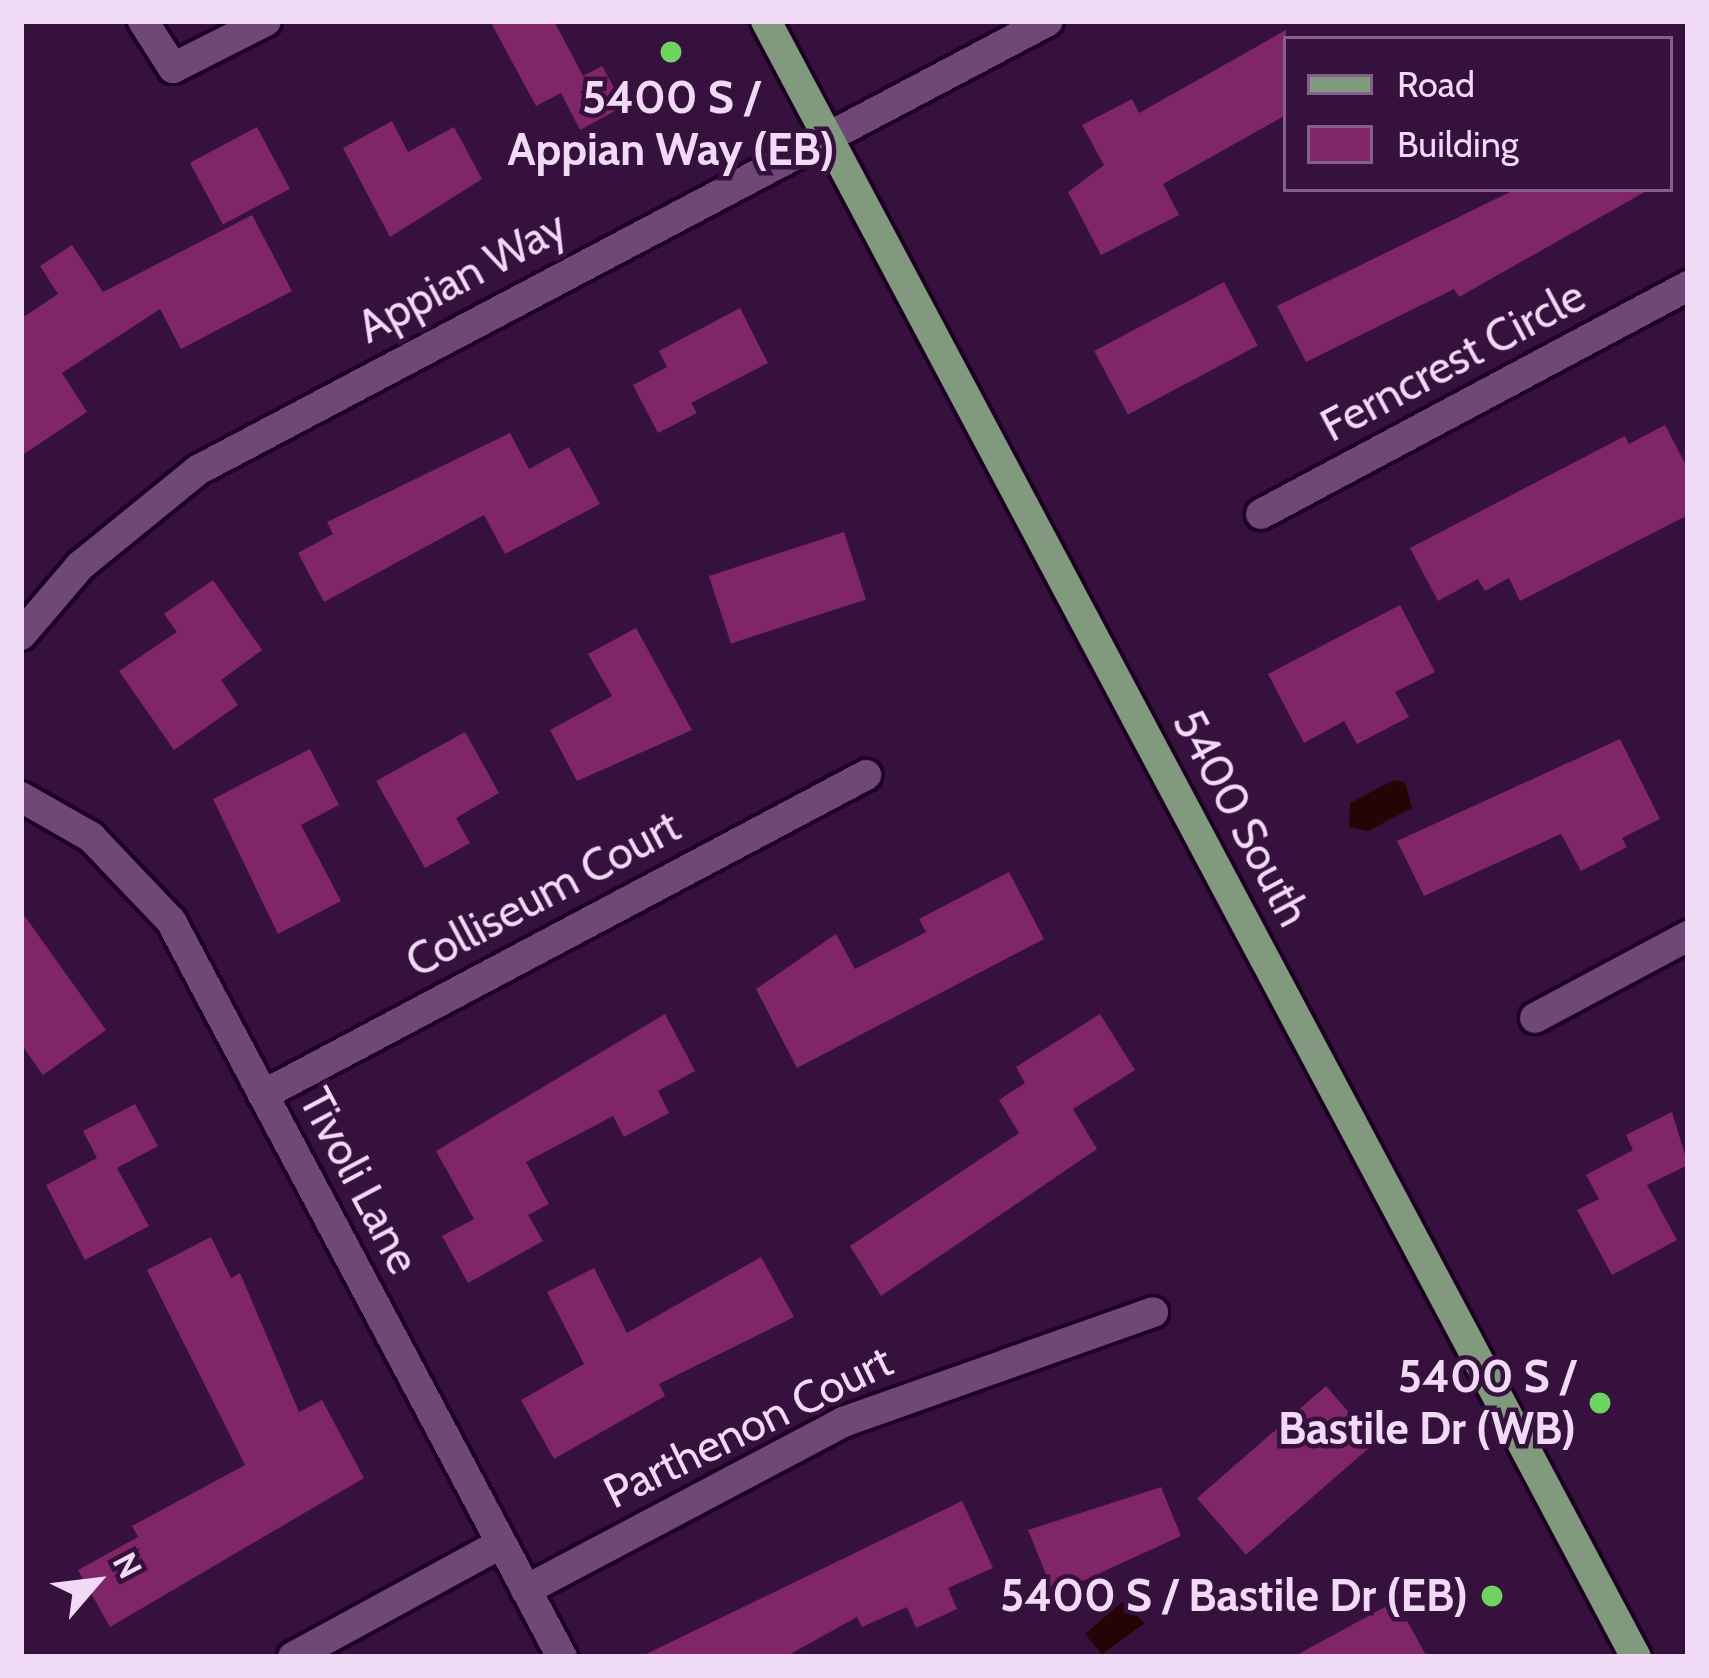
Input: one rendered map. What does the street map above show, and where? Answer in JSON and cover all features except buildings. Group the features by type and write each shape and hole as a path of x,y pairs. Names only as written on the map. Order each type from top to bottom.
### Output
{"main road":[{"name":"5400 South","path":"766,21 1636,1657"}],"street":[{"path":"142,21 173,68 266,21"},
{"name":"Appian Way","path":"21,634 80,566 198,470 825,133 1048,21"},
{"name":"Ferncrest Circle","path":"1261,514 1688,286"},
{"name":"Colliseum Court","path":"263,1095 866,775"},
{"name":"Tivoli Lane","path":"21,797 91,837 142,883 192,956 562,1657"},
{"path":"1534,1018 1688,936"},
{"name":"Parthenon Court","path":"526,1591 843,1422 1153,1312"},
{"path":"292,1657 500,1544"}],"shaded area":[{"path":"1394,780 1405,782 1412,808 1368,831 1349,827 1350,803"},
{"path":"1122,1602 1145,1623 1102,1654 1085,1634"}],"place":[{"name":"5400 S / Appian Way (EB)","path":"671,52"},
{"name":"5400 S / Bastile Dr (WB)","path":"1600,1403"},
{"name":"5400 S / Bastile Dr (EB)","path":"1492,1596"}]}
